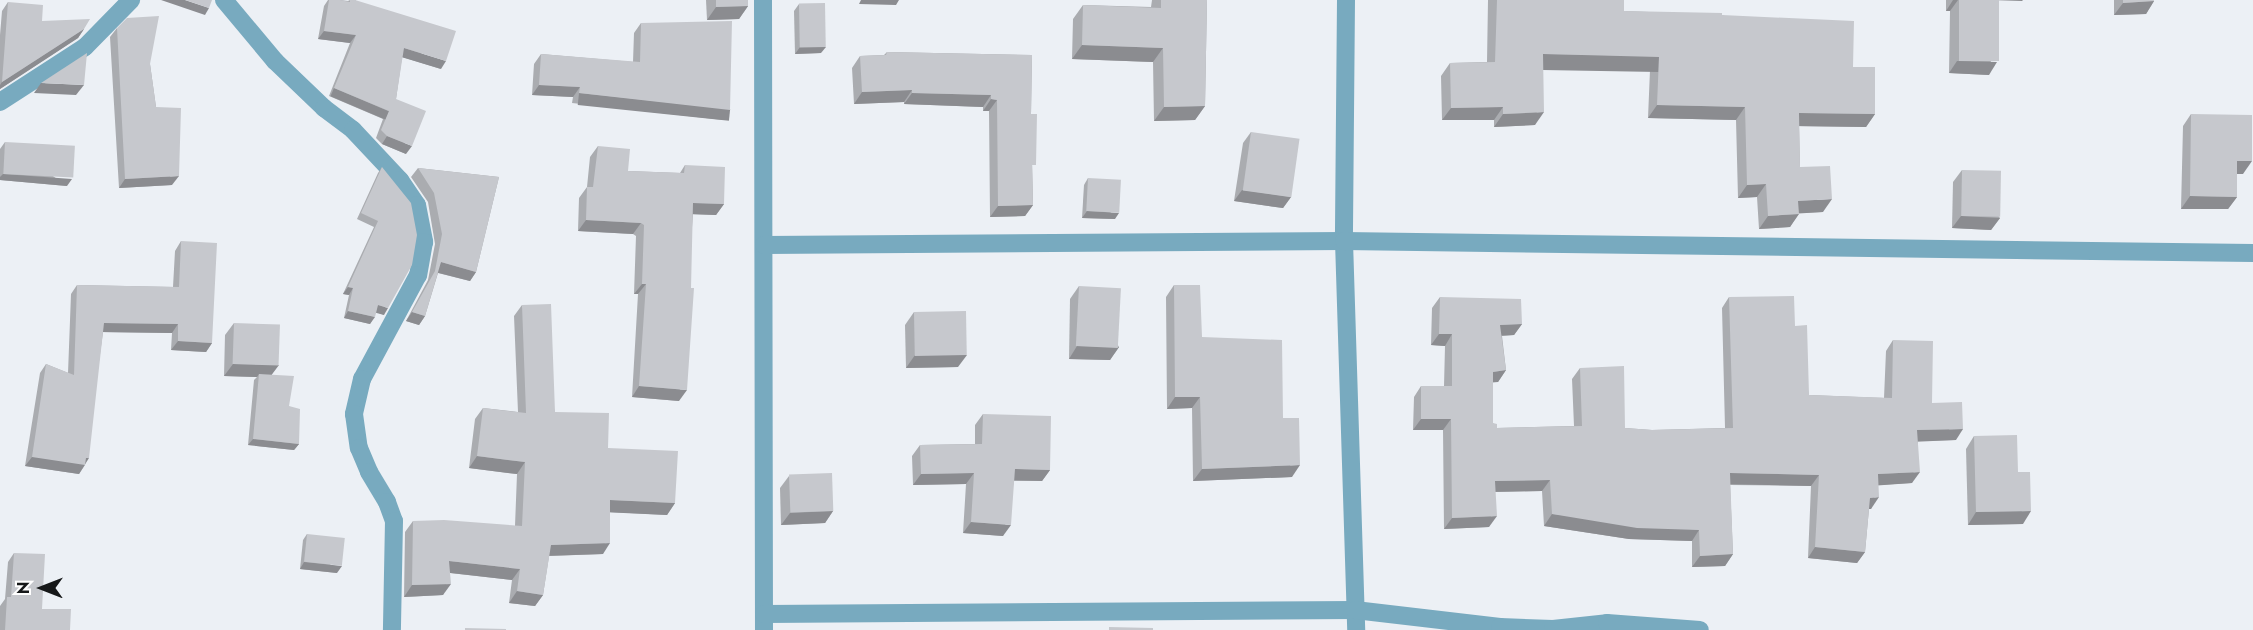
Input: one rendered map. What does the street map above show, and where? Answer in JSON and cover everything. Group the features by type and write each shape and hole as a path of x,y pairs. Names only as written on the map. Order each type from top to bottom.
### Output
{"street":[{"path":"0,102 85,47 131,0"},
{"path":"224,0 275,61 324,108 353,130 400,180 417,205 424,242 418,275 362,379 354,414 359,448 369,472 387,502 394,521 392,630"},
{"path":"763,0 764,622 1042,621 1355,610 1500,627 1553,629 1607,623 1700,630"},
{"path":"1346,0 1344,241 1356,630"},
{"path":"764,244 1344,241 2253,254"}],"building":[{"path":"185,0 212,0 209,8"},
{"path":"329,0 350,2 350,0 355,0 456,31 446,61 404,48 396,99 426,111 412,146 387,136 381,130 389,111 334,88 356,35 324,31"},
{"path":"716,0 748,0 748,6 716,7"},
{"path":"1161,0 1207,0 1205,106 1164,107 1163,48 1082,45 1083,5 1161,8"},
{"path":"1497,0 1624,0 1624,11 1722,13 1722,15 1854,21 1853,67 1875,67 1875,114 1799,113 1800,167 1830,166 1832,199 1798,201 1799,214 1768,216 1766,184 1747,185 1745,107 1657,105 1659,57 1543,54 1544,112 1503,114 1503,107 1451,108 1450,63 1495,62"},
{"path":"1959,0 1999,0 1999,61 1959,61"},
{"path":"2123,0 2154,0 2154,1 2123,3"},
{"path":"8,2 43,5 42,21 90,19 84,29 2,82"},
{"path":"799,3 825,3 826,47 800,47"},
{"path":"159,16 150,64 156,107 181,108 179,176 125,179 117,28 127,18"},
{"path":"732,21 730,110 579,93 580,87 539,85 541,54 640,62 641,23"},
{"path":"887,52 1032,55 1031,114 1037,114 1036,165 1032,165 1033,205 998,206 997,100 991,99 991,95 912,93 912,90 862,92 860,56 886,55"},
{"path":"87,53 84,85 41,83"},
{"path":"2191,114 2252,115 2252,161 2237,161 2237,197 2190,196"},
{"path":"1251,132 1300,139 1291,197 1243,190"},
{"path":"5,142 75,146 73,178 3,174"},
{"path":"598,146 630,149 628,171 684,173 685,165 725,167 724,204 693,203 691,288 694,288 687,390 639,386 646,284 642,284 644,225 586,220 587,187 593,187"},
{"path":"382,167 411,203 417,235 412,265 388,308 378,305 375,317 348,311 353,288 348,287 378,221 361,213"},
{"path":"418,168 499,177 476,272 441,262 425,316 412,312 435,271 442,234 434,193"},
{"path":"1962,170 2001,171 2000,217 1961,216"},
{"path":"1088,178 1121,180 1119,213 1086,211"},
{"path":"181,241 217,243 212,343 178,341 178,324 104,323 89,458 86,458 85,465 32,457 46,364 74,375 77,285 179,287"},
{"path":"1174,285 1200,285 1202,337 1282,340 1283,418 1299,418 1300,465 1202,469 1200,397 1175,397"},
{"path":"1079,286 1121,288 1118,348 1076,346"},
{"path":"1794,296 1795,326 1807,325 1809,395 1892,398 1893,340 1933,341 1932,403 1962,402 1963,429 1917,430 1920,472 1878,474 1879,497 1870,498 1865,552 1815,547 1819,475 1730,473 1733,554 1700,556 1699,530 1637,528 1552,514 1550,480 1495,481 1497,516 1452,518 1451,419 1421,419 1421,386 1452,386 1452,334 1439,334 1440,297 1521,299 1522,324 1500,325 1506,370 1493,372 1493,423 1497,424 1497,428 1582,426 1580,368 1624,366 1625,428 1652,430 1733,428 1729,297"},
{"path":"551,304 555,412 609,413 608,448 678,451 675,503 610,500 610,543 551,545 543,595 517,591 520,569 449,561 451,584 412,585 413,521 444,520 522,526 525,462 477,456 483,408 526,413 522,305"},
{"path":"966,311 967,355 915,356 914,312"},
{"path":"234,323 280,325 279,366 233,364"},
{"path":"259,374 294,376 289,406 300,409 299,444 253,439"},
{"path":"983,414 1051,416 1050,470 1015,469 1011,525 971,522 974,473 921,474 920,445 982,444"},
{"path":"2017,435 2018,472 2030,472 2031,511 1976,512 1974,436"},
{"path":"832,473 833,511 790,512 789,475"},
{"path":"307,534 345,538 342,566 304,562"},
{"path":"14,553 45,554 42,609 71,609 70,630 5,630 7,597 11,597"},
{"path":"1109,627 1153,628 1153,630 1109,630"},
{"path":"465,628 506,629 506,630 465,630"}]}
